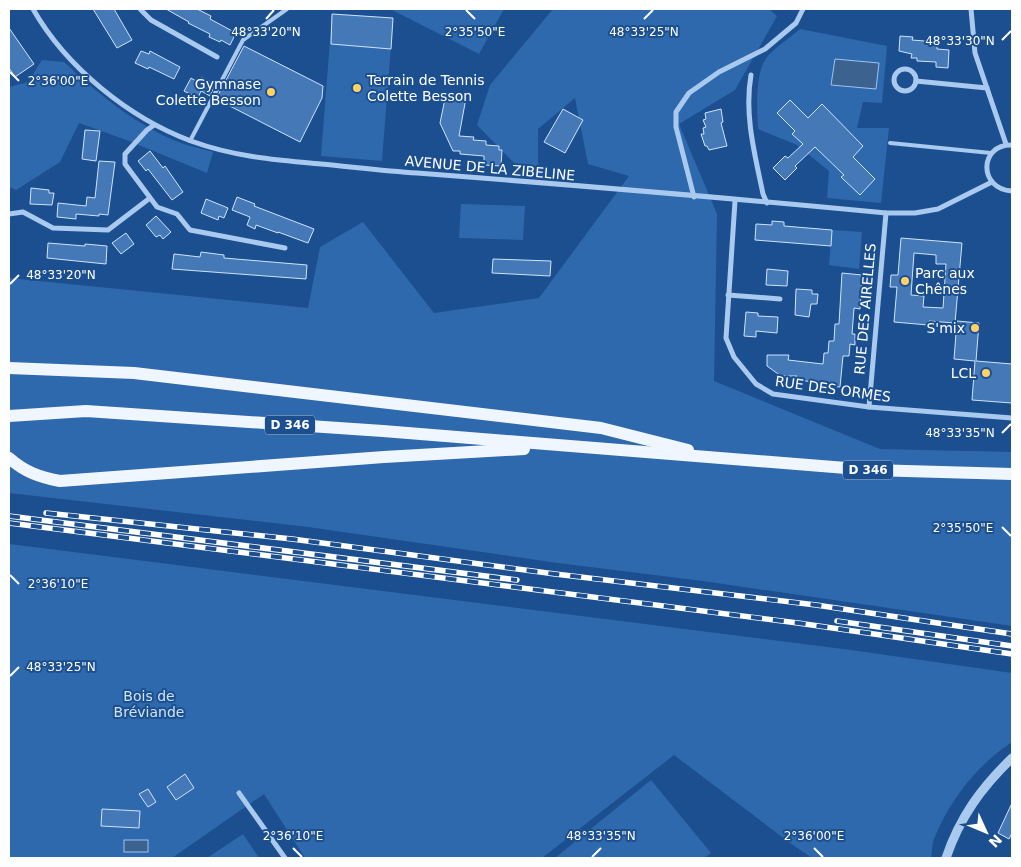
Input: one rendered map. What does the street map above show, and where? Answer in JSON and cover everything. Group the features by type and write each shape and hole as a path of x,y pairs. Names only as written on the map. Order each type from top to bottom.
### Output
{"main road":[{"path":"9,368 134,373 601,428 724,459"},
{"name":"D 346","path":"9,416 86,411 373,430 871,470 1012,474"},
{"path":"9,458 28,473 42,478 60,480 572,446"}],"street":[{"name":"AVENUE DE LA ZIBELINE","path":"33,9 40,22 79,68 108,93 154,125 190,141 251,158 393,172 915,214 938,209 992,182"},
{"path":"140,9 151,20 217,56"},
{"path":"694,197 676,127 676,112 689,94 719,72 765,49 796,23 804,9"},
{"path":"971,9 975,53 1009,145 996,149 986,167 992,182 1003,190 1012,190"},
{"path":"901,69 908,69 914,74 916,81 910,90 902,91 896,87 894,77 901,69"},
{"path":"751,75 749,90 750,131 763,194 767,203"},
{"path":"916,81 987,88"},
{"path":"154,125 125,154 125,164 157,207 177,214 190,230 285,248"},
{"path":"9,214 23,212 53,228 108,230 150,198"},
{"name":"RUE DES ORMES","path":"735,200 726,338 734,356 756,384 773,394 869,407 1012,418"},
{"name":"RUE DES AIRELLES","path":"869,407 886,213"},
{"path":"728,294 780,299"},
{"path":"946,858 966,812 993,777 1012,758"},
{"path":"239,793 285,858"}],"lane":[{"path":"190,141 243,40 287,9"},
{"path":"890,143 992,154"}],"green space":[{"path":"390,9 504,9 479,54"},
{"path":"553,9 769,9 777,16 735,90 679,124 717,214 714,381 880,449 1012,452 1012,626 703,581 558,563 308,527 9,493 9,278 308,308 320,247 363,222 434,313 539,298 629,176 588,164 575,98 538,129 538,169 518,167 477,125 490,85"},
{"name":"Terrain de Tennis Colette Besson","path":"332,15 393,20 382,161 321,156"},
{"path":"800,29 887,46 882,103 863,102 857,128 889,128 881,203 827,198 829,171 797,145 758,129 757,93 762,67 771,52"},
{"path":"42,60 64,62 114,105 156,132 181,143 213,152 207,173 79,123 60,162 16,190 9,187 9,87 28,82"},
{"path":"461,204 525,206 523,240 459,238"},
{"path":"832,230 862,232 859,269 829,265"},
{"name":"Bois de Bréviande","path":"9,544 851,650 1012,673 1012,742 976,772 956,797 934,839 931,858 812,858 674,755 542,858 305,858 264,794 172,858 9,858"},
{"path":"651,780 711,853 704,858 555,858"},
{"path":"243,834 259,858 207,858"}],"shaded area":[{"path":"835,59 879,63 876,89 831,85"},
{"path":"124,840 148,840 148,852 124,852"}],"building":[{"path":"93,9 114,9 132,40 117,48"},
{"path":"166,9 197,9 211,16 210,19 236,33 230,45 221,40 220,42 209,37 210,34"},
{"path":"332,14 393,18 391,49 331,44"},
{"path":"9,28 34,64 15,77 9,68"},
{"path":"900,36 913,37 912,40 937,42 937,49 949,50 948,68 936,67 936,62 917,61 917,58 911,58 912,54 899,51"},
{"name":"Gymnase Colette Besson","path":"244,46 323,86 322,98 300,142 216,99"},
{"path":"141,51 149,54 150,51 180,67 174,79 149,67 148,69 135,63"},
{"path":"201,77 215,84 210,96 201,91 198,98 184,91 191,78 199,83"},
{"path":"446,94 466,98 459,136 474,137 473,140 486,141 486,145 499,146 499,150 502,150 501,166 484,165 484,156 460,154 460,151 453,151 440,123"},
{"path":"790,100 808,118 822,104 863,146 853,157 875,179 860,195 841,177 844,175 815,147 795,166 797,168 785,180 773,168 785,156 788,158 803,144 792,134 795,131 777,113"},
{"path":"563,109 583,120 565,153 544,142"},
{"path":"721,109 723,122 721,123 727,146 709,150 705,146 701,134 704,134 703,128 706,127 703,120 706,119 705,113"},
{"path":"85,130 100,131 96,161 82,159"},
{"path":"150,151 163,168 165,166 183,192 172,200 148,169 146,171 138,161"},
{"path":"99,161 115,162 108,215 76,214 76,219 57,217 58,203 86,206 87,197 95,198"},
{"path":"31,188 49,190 49,193 54,193 52,205 30,204"},
{"path":"237,197 255,204 254,206 314,229 308,243 256,225 255,229 247,225 250,217 232,210"},
{"path":"206,199 228,208 224,218 219,216 218,220 201,213"},
{"path":"156,216 171,232 163,239 160,235 156,237 146,225"},
{"path":"772,221 784,222 784,226 832,230 831,246 755,240 756,224 772,225"},
{"path":"126,233 134,244 121,254 112,243"},
{"name":"Parc aux Chênes","path":"901,238 962,243 955,323 929,321 928,325 894,322 897,287 890,287 891,275 898,275","holes":["914,253 936,255 936,264 946,264 943,308 923,307 924,296 911,295"]},
{"path":"48,243 107,246 106,264 47,258"},
{"path":"201,252 224,255 224,258 307,265 306,279 172,269 174,254 200,257"},
{"path":"493,259 551,261 550,276 492,273"},
{"path":"767,269 788,271 787,286 766,285"},
{"path":"842,273 862,275 860,309 854,308 852,334 855,334 855,345 850,344 849,356 843,356 840,387 816,385 816,382 796,380 797,376 781,376 767,366 767,355 789,355 788,360 823,364 824,353 828,353 829,341 834,341 835,324 839,324"},
{"path":"796,289 812,290 812,294 818,294 817,304 811,304 809,317 795,315"},
{"path":"746,312 758,313 758,316 778,317 777,333 756,331 756,337 744,336"},
{"path":"957,321 979,323 976,361 1012,364 1012,403 972,400 975,361 954,359"},
{"path":"185,774 194,788 176,800 167,787"},
{"path":"148,789 156,802 148,807 139,794"},
{"path":"1012,803 1012,833 1009,839 998,833"},
{"path":"102,809 140,811 139,828 101,826"}],"railway":[{"path":"46,513 292,539 555,574 816,605 1012,634"},
{"path":"9,516 517,580"},
{"path":"9,523 798,623 1012,654"},
{"path":"837,621 1012,646"}],"place":[{"name":"Terrain de Tennis Colette Besson","path":"357,88"},
{"name":"Gymnase Colette Besson","path":"271,92"},
{"name":"Parc aux Chênes","path":"905,281"},
{"name":"S'mix","path":"975,328"},
{"name":"LCL","path":"986,373"}]}
